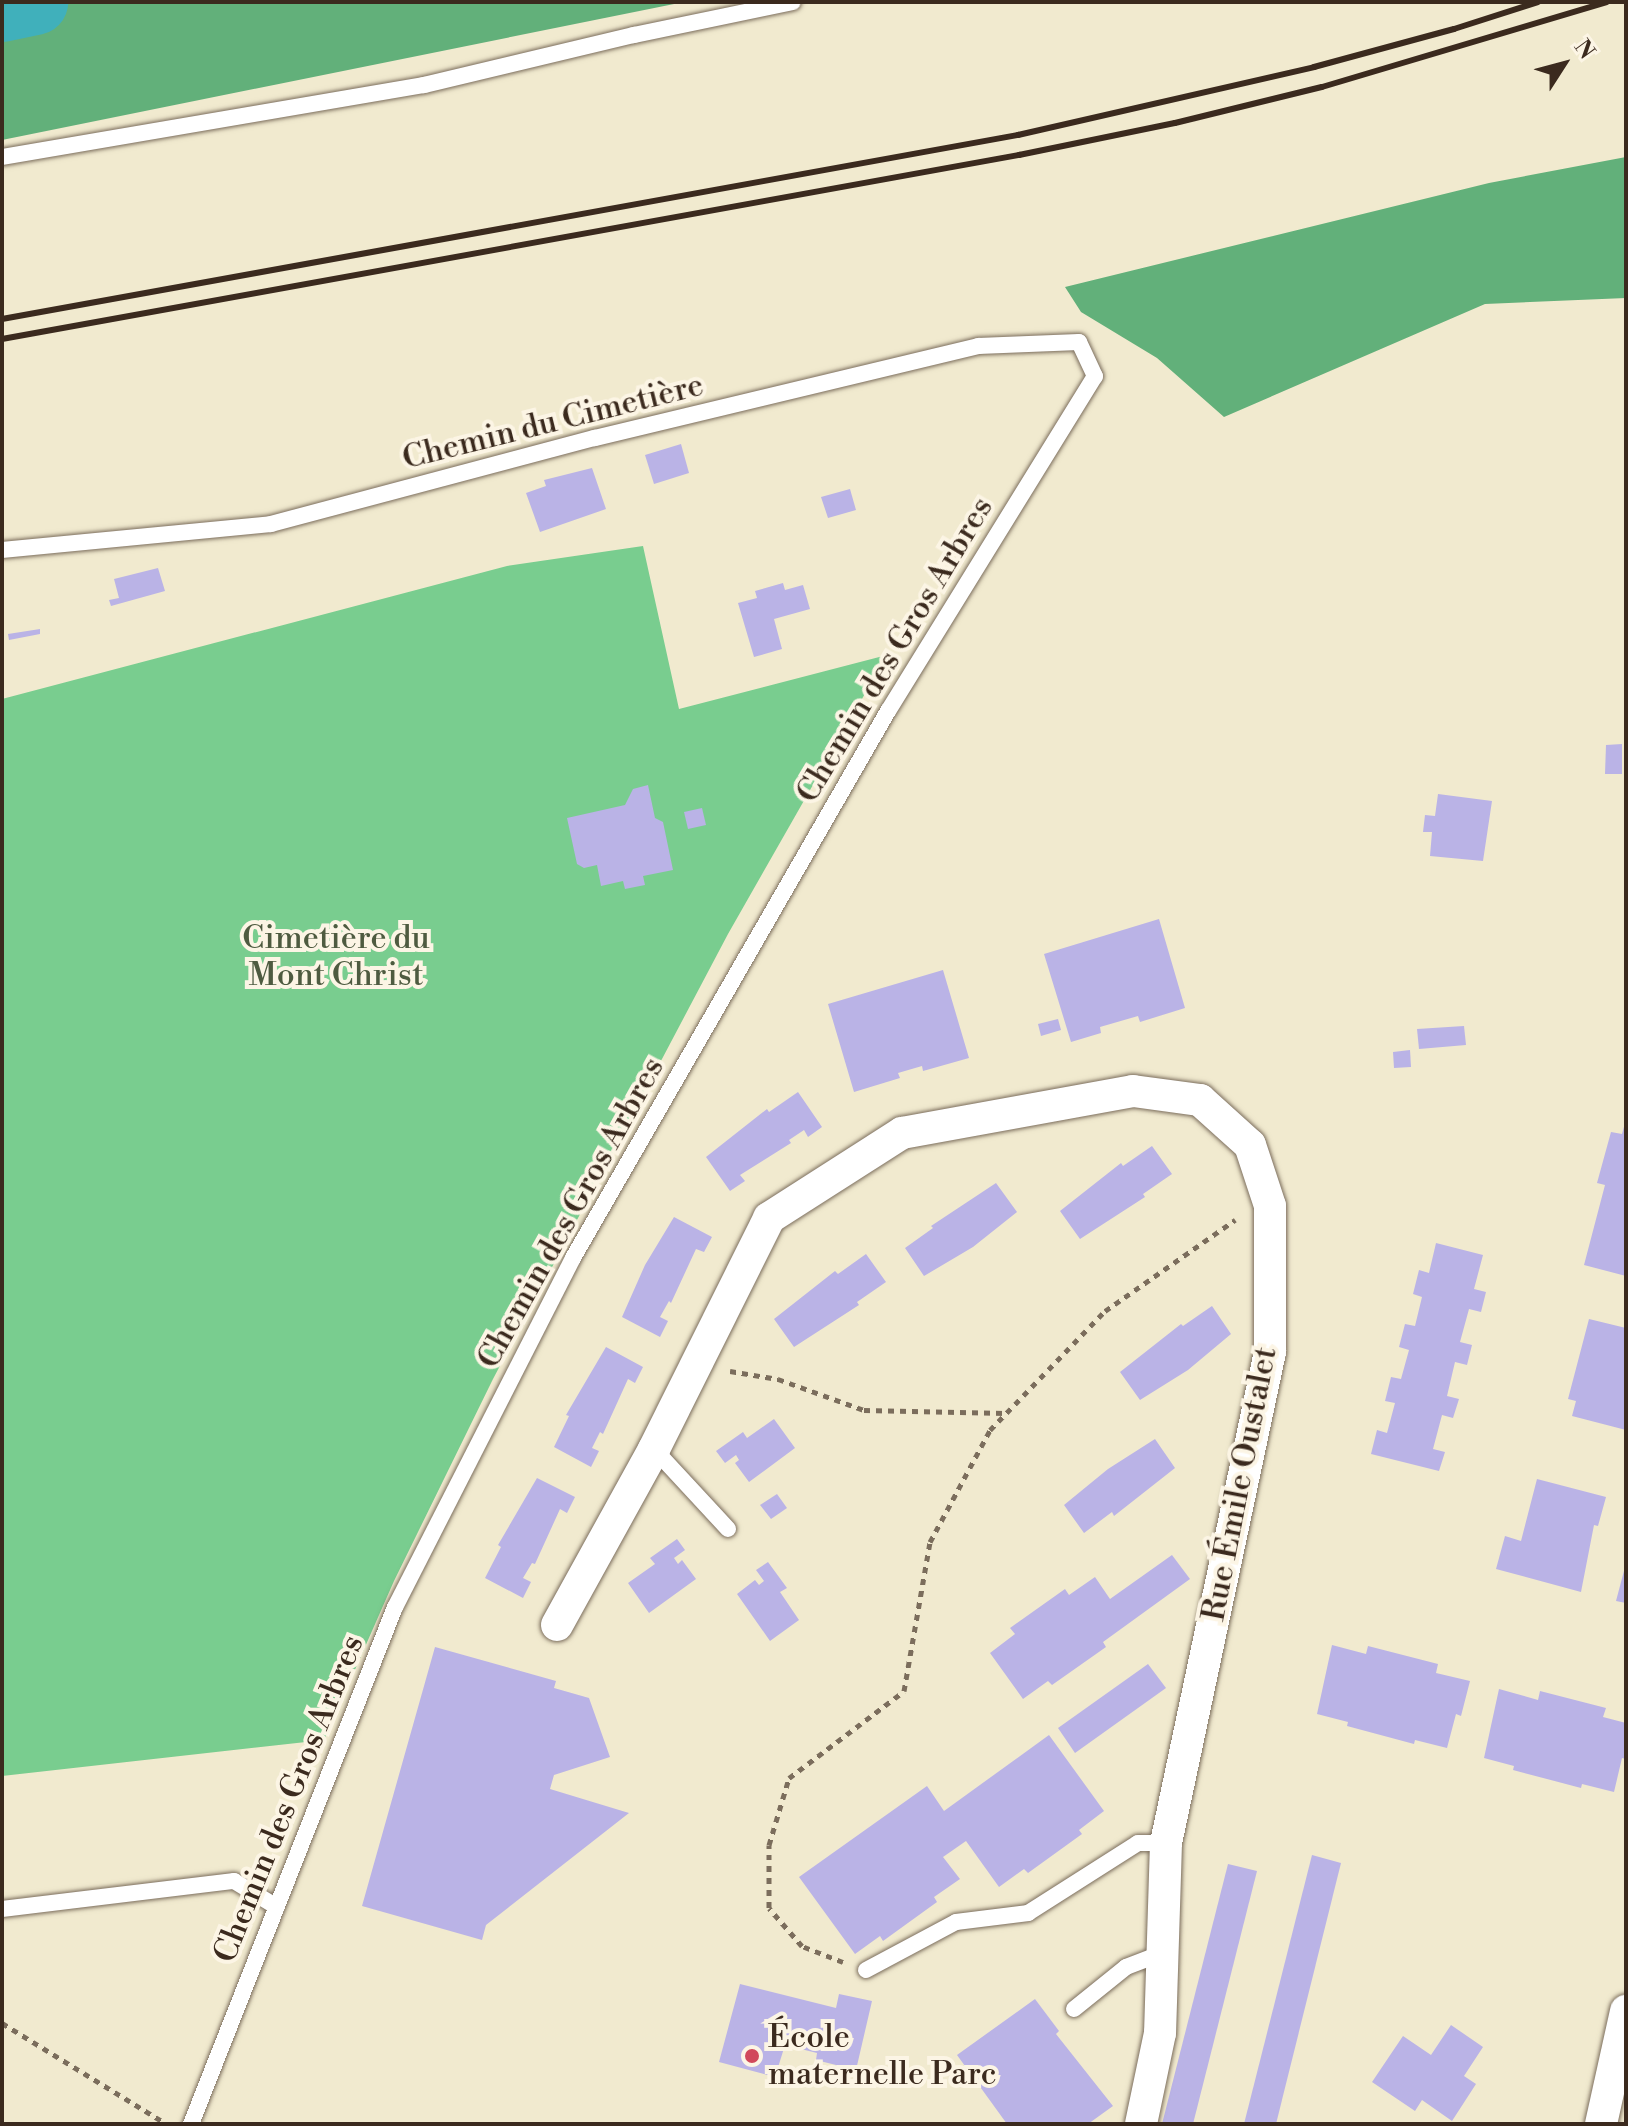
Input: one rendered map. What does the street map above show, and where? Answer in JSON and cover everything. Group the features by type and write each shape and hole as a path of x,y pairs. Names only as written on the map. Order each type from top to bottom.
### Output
{"street":[{"name":"Rue Émile Oustalet","path":"557,1625 654,1449 769,1218 902,1133 1133,1091 1200,1100 1250,1145 1270,1206 1270,1352 1166,1843 1160,2033 1141,2124"},
{"path":"1601,2124 1622,2043 1626,2011"}],"lane":[{"path":"2,157 424,85 634,35 793,2"},
{"name":"Chemin du Cimetière","path":"2,550 271,524 595,438 978,346 1079,342 1095,376"},
{"name":"Chemin des Gros Arbres","path":"191,2124 395,1607 573,1258 888,711 1095,376"},
{"path":"654,1449 728,1529"},
{"path":"866,1970 956,1922 1028,1913 1138,1843 1166,1843"},
{"path":"2,1909 234,1881 277,1907"},
{"path":"1074,2009 1126,1967 1162,1953"}],"path":[{"path":"866,1970 802,1946 769,1908 769,1845 789,1778 904,1691 930,1542 990,1430 1105,1311 1251,1209 1270,1206"},
{"path":"696,1365 778,1379 864,1410 1007,1413"},
{"path":"2,2023 165,2124"}],"green space":[{"path":"2,2 684,2 2,140"},
{"path":"1626,157 1626,298 1485,304 1224,417 1157,358 1081,312 1065,287 1489,183"},
{"name":"Cimetière du Mont Christ","path":"643,546 679,709 887,655 728,934 493,1379 394,1581 324,1740 2,1776 2,699 507,566"}],"building":[{"path":"681,444 689,473 654,484 645,455"},
{"path":"592,468 606,509 540,532 526,493 546,486 544,480"},
{"path":"850,489 856,510 828,518 821,497"},
{"path":"158,568 165,591 111,606 109,600 119,598 114,579"},
{"path":"783,583 785,590 803,585 810,609 774,619 782,649 754,657 738,603 757,598 755,591"},
{"path":"40,629 40,634 9,640 8,634"},
{"path":"1622,744 1622,774 1605,774 1606,745"},
{"path":"648,785 655,818 663,822 673,870 643,876 645,885 625,889 623,881 601,886 597,865 584,868 577,864 567,818 625,805 633,789"},
{"path":"1438,794 1492,801 1483,861 1430,856 1432,832 1423,832 1425,815 1435,816"},
{"path":"702,808 706,825 688,829 684,812"},
{"path":"1159,919 1185,1008 1140,1022 1138,1016 1100,1027 1101,1033 1071,1042 1044,954"},
{"path":"943,970 969,1058 923,1071 922,1066 898,1073 900,1078 854,1092 828,1004"},
{"path":"1058,1019 1061,1030 1041,1036 1038,1024"},
{"path":"1464,1026 1466,1045 1419,1049 1417,1029"},
{"path":"1410,1050 1411,1067 1394,1068 1393,1052"},
{"path":"798,1092 822,1127 808,1137 804,1130 789,1140 791,1143 740,1175 745,1181 730,1191 706,1157 767,1109 769,1112"},
{"path":"1625,1123 1626,1276 1584,1265 1605,1185 1597,1183 1611,1132 1622,1134"},
{"path":"1152,1146 1172,1174 1143,1194 1145,1197 1080,1239 1060,1211 1121,1163 1123,1166"},
{"path":"996,1183 1017,1212 973,1247 924,1276 905,1248 933,1228 931,1226"},
{"path":"674,1217 712,1237 704,1252 696,1249 671,1303 669,1301 660,1317 668,1321 660,1337 622,1317 645,1265"},
{"path":"1436,1243 1483,1255 1474,1289 1486,1292 1481,1312 1469,1309 1460,1342 1472,1345 1467,1365 1455,1362 1447,1396 1459,1399 1453,1418 1442,1415 1433,1449 1445,1452 1439,1471 1371,1454 1377,1430 1387,1433 1395,1403 1385,1401 1391,1377 1401,1379 1409,1350 1399,1347 1405,1324 1415,1326 1422,1297 1413,1294 1419,1270 1429,1273"},
{"path":"866,1254 886,1282 857,1302 859,1305 794,1347 774,1319 835,1271 838,1274"},
{"path":"1212,1306 1231,1334 1188,1370 1140,1400 1120,1372 1181,1324 1183,1326"},
{"path":"1589,1319 1626,1328 1626,1430 1572,1416 1576,1401 1568,1399"},
{"path":"606,1347 643,1367 635,1383 628,1379 603,1434 600,1432 592,1448 599,1451 591,1467 554,1447 569,1416 566,1415"},
{"path":"774,1419 795,1448 749,1482 735,1463 739,1460 736,1455 725,1463 716,1451 743,1432 747,1438"},
{"path":"1155,1439 1175,1468 1114,1516 1112,1512 1084,1533 1064,1505 1108,1469"},
{"path":"537,1478 575,1497 567,1513 560,1509 535,1564 532,1563 523,1578 531,1582 523,1598 485,1578 501,1547 498,1545"},
{"path":"1537,1479 1606,1497 1598,1526 1594,1525 1581,1592 1496,1569 1505,1536 1521,1541"},
{"path":"777,1494 787,1508 771,1519 760,1505"},
{"path":"677,1539 685,1550 674,1558 678,1564 682,1560 696,1579 649,1613 628,1583 655,1564 650,1558"},
{"path":"1172,1555 1190,1579 1103,1642 1106,1647 1052,1685 1048,1681 1023,1699 990,1653 1015,1634 1010,1628 1065,1589 1069,1595 1095,1577 1110,1599"},
{"path":"768,1562 787,1588 780,1592 799,1620 770,1641 737,1594 755,1580 759,1585 764,1581 756,1570"},
{"path":"1626,1567 1626,1603 1616,1601"},
{"path":"1332,1645 1366,1654 1368,1646 1438,1664 1436,1673 1470,1681 1461,1716 1456,1714 1447,1748 1415,1740 1414,1744 1347,1726 1348,1722 1317,1714"},
{"path":"435,1647 556,1681 554,1688 589,1698 610,1757 554,1775 550,1789 629,1813 486,1925 482,1940 362,1906"},
{"path":"1148,1664 1166,1688 1075,1753 1058,1728"},
{"path":"1499,1689 1538,1700 1540,1691 1606,1708 1603,1717 1626,1723 1626,1759 1622,1758 1614,1792 1582,1784 1581,1788 1513,1770 1514,1766 1484,1758"},
{"path":"1049,1735 1104,1811 1079,1830 1082,1834 1028,1873 1024,1869 999,1887 966,1841 943,1857 960,1879 934,1897 937,1902 883,1941 880,1936 855,1954 799,1877 927,1786 944,1811"},
{"path":"1312,1855 1341,1863 1276,2124 1244,2124"},
{"path":"1228,1864 1257,1871 1193,2124 1162,2124"},
{"path":"740,1984 836,2008 839,1994 872,2001 856,2070 816,2060 817,2053 785,2045 775,2077 719,2062"},
{"path":"1035,1999 1059,2031 1056,2034 1113,2106 1088,2124 1007,2124 957,2055"},
{"path":"1451,2025 1483,2047 1464,2076 1476,2084 1452,2121 1422,2100 1415,2111 1372,2082 1403,2036 1431,2055"}],"waterway":[{"path":"2,9 35,2"}],"railway":[{"path":"2,319 1018,135 1314,67 1454,29 1538,2"},
{"path":"2,339 1019,155 1175,123 1322,87 1607,2"}],"place":[{"name":"École maternelle Parc","path":"752,2056"}]}
